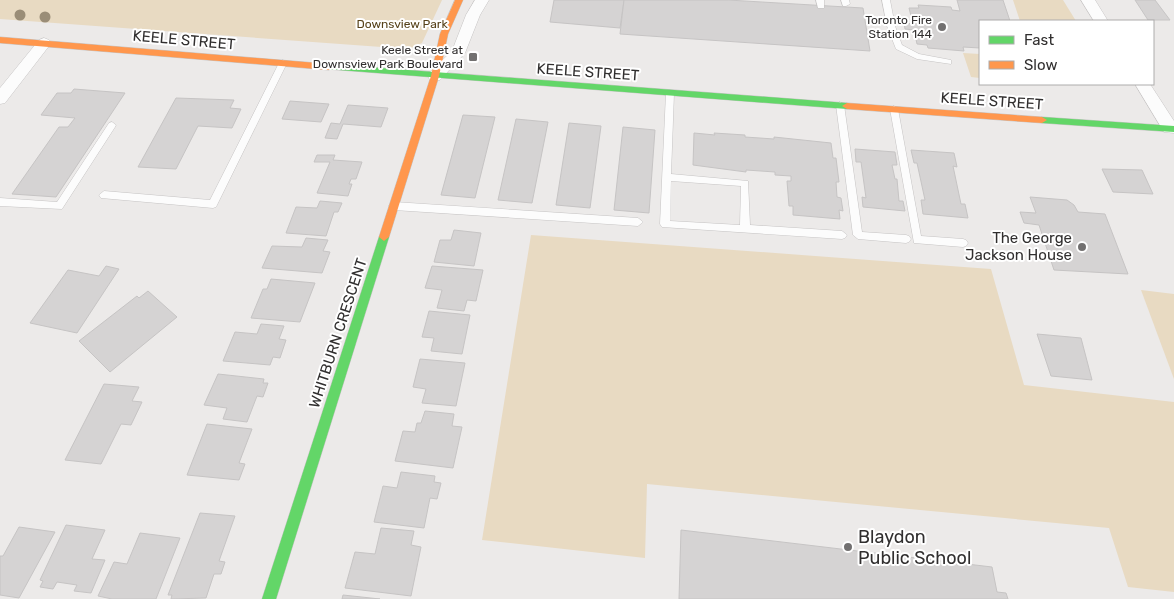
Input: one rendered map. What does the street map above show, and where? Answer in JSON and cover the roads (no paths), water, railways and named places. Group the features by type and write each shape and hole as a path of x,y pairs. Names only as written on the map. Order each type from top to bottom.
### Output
{"main road":[{"name":"WHITBURN CRESCENT","path":"269,599 435,76 444,34 459,0"},
{"name":"KEELE STREET","path":"0,40 435,76 1172,129"}],"street":[{"path":"435,76 458,53 473,15 482,0"},
{"path":"1088,0 1101,20"},
{"path":"0,99 44,43"},
{"path":"1143,85 1172,129"}],"lane":[{"path":"886,0 899,47 917,56 948,62"},
{"path":"104,195 214,204 283,63"},
{"path":"670,93 665,224 842,235"},
{"path":"840,105 858,235 906,239"},
{"path":"894,109 917,240 963,243"},
{"path":"0,202 60,206 112,125"},
{"path":"667,178 745,183 746,228"},
{"path":"394,206 638,222"}],"place":[{"name":"Toronto Fire Station 144","path":"942,27"},
{"name":"Keele Street at Downsview Park Boulevard","path":"473,57"},
{"name":"The George Jackson House","path":"1082,247"},
{"name":"Blaydon Public School","path":"848,547"}],"park label":[{"name":"Downsview Park","path":"402,24"}]}
